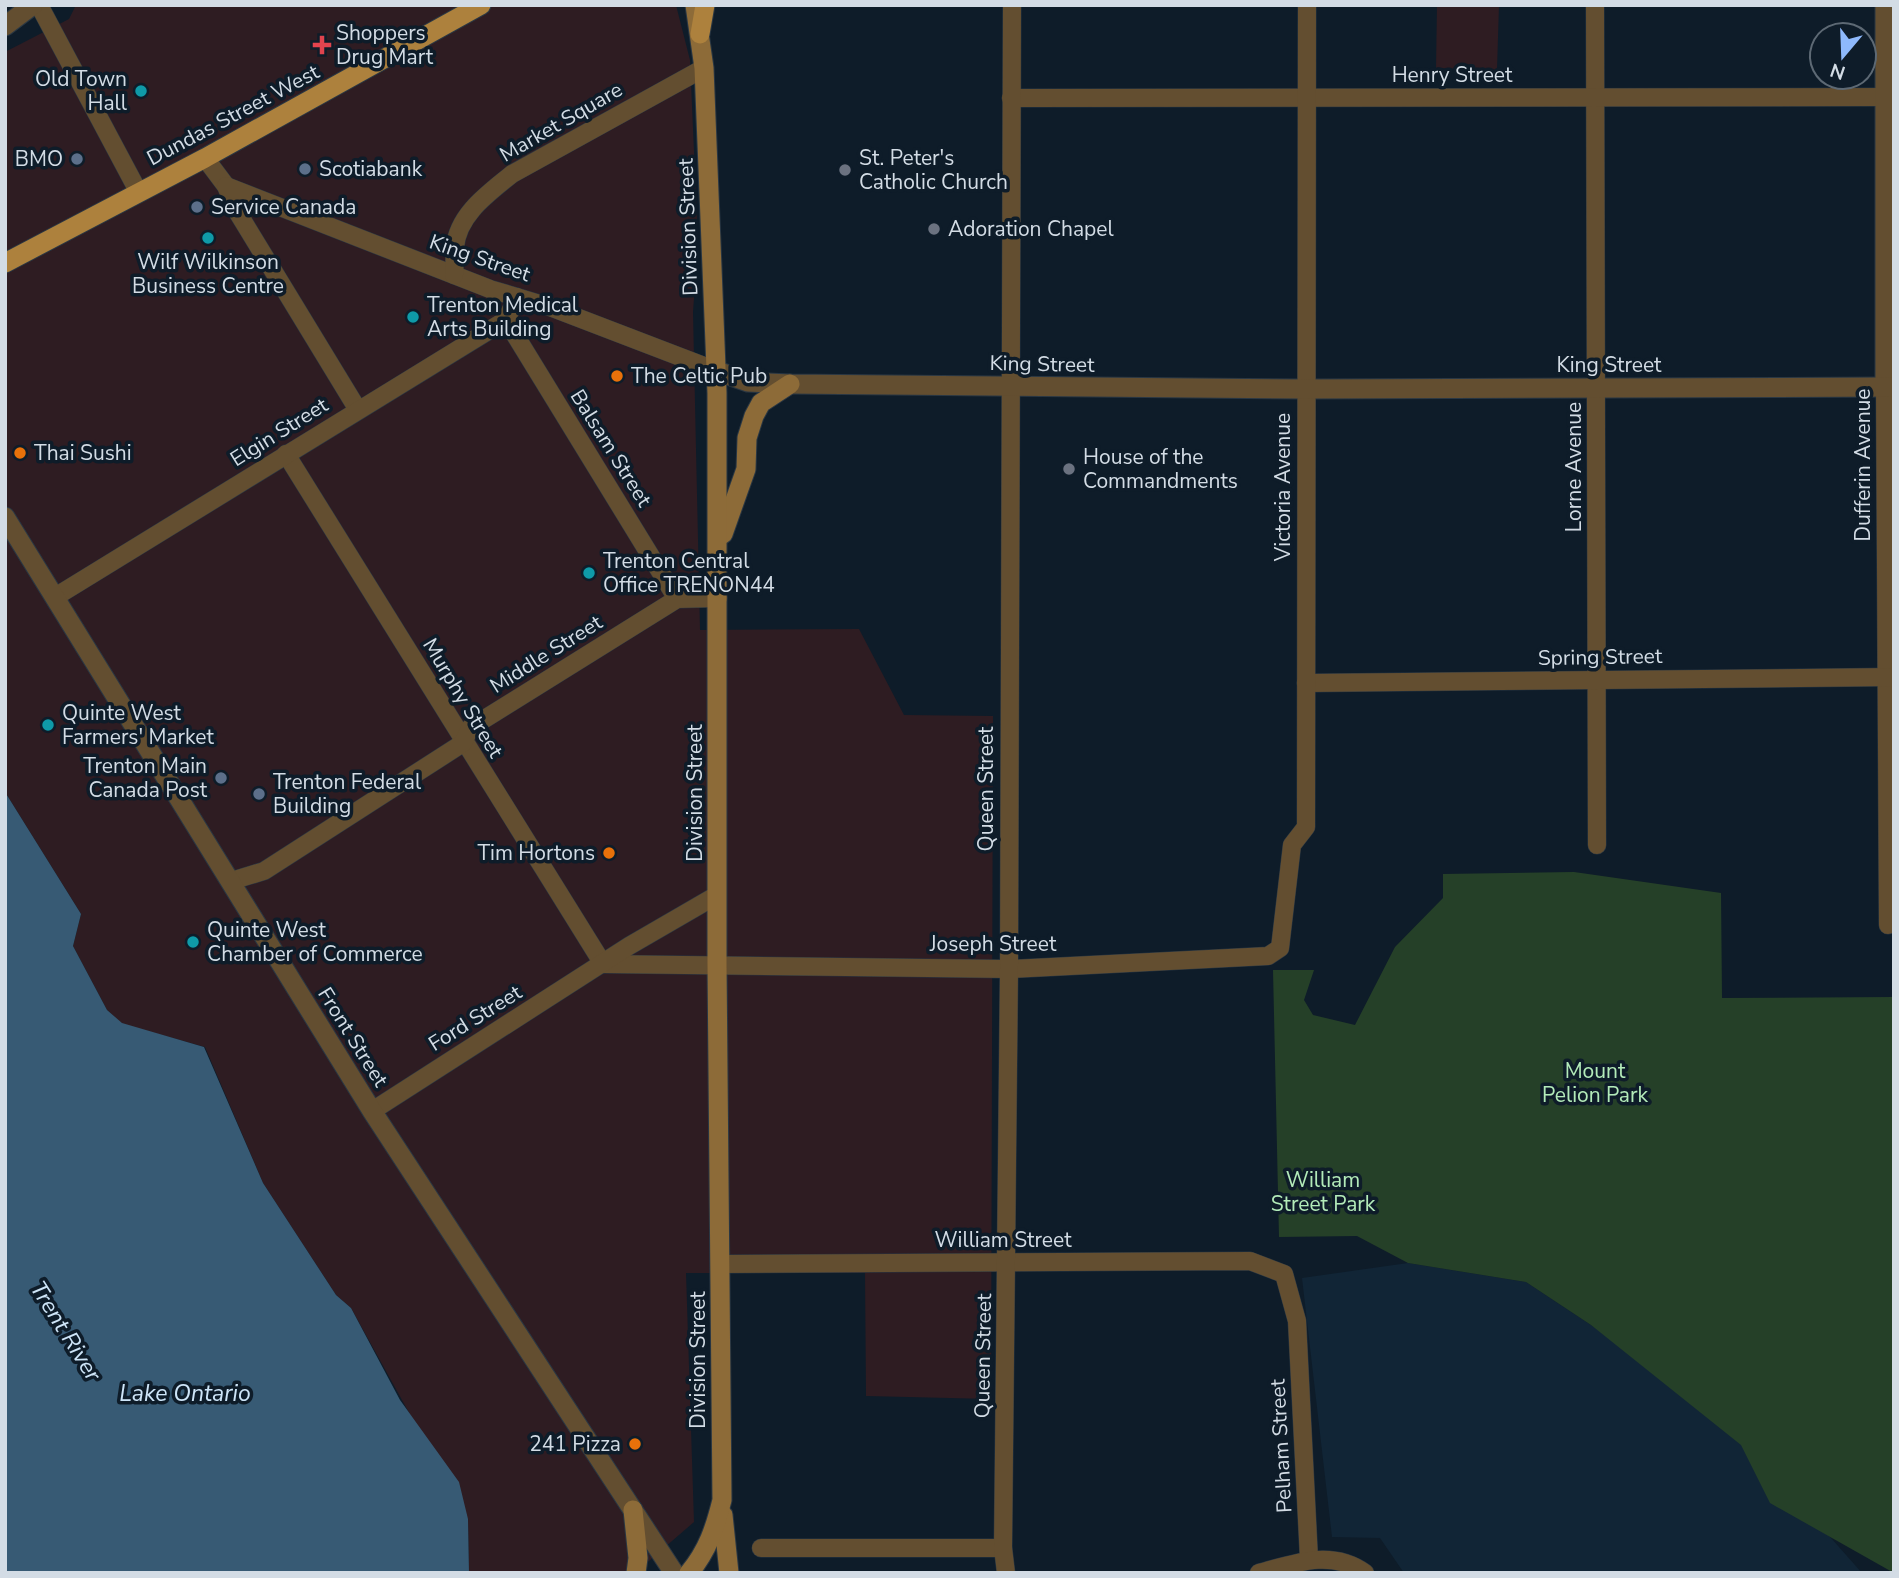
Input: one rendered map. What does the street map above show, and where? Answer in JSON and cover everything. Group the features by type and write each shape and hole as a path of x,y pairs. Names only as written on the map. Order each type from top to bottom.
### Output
{"main road":[{"name":"Dundas Street West","path":"5,263 205,158 481,5"},
{"name":"Division Street","path":"690,1573 715,1530 722,1500 717,964 717,371 704,68 695,5"},
{"path":"700,34 705,5"},
{"path":"718,548 746,469 747,438 754,416 761,403 790,384"},
{"path":"722,1500 729,1573"},
{"path":"633,1510 638,1558 636,1573"}],"street":[{"path":"5,26 33,5"},
{"path":"39,5 138,191"},
{"name":"Queen Street","path":"1006,1573 1003,1548 1009,969 1008,386 1012,5"},
{"name":"Victoria Avenue","path":"1268,956 1280,948 1283,939 1292,845 1307,827 1307,5"},
{"name":"Lorne Avenue","path":"1595,5 1597,845"},
{"name":"Dufferin Avenue","path":"1885,5 1889,97 1888,925"},
{"name":"Market Square","path":"454,275 454,247 466,216 488,193 512,174 704,68"},
{"name":"Henry Street","path":"1011,98 1889,97"},
{"path":"205,158 226,186 235,208 358,410"},
{"name":"King Street","path":"226,186 454,275 748,382 1305,389 1889,387"},
{"path":"506,320 517,297"},
{"name":"Elgin Street","path":"55,597 506,320"},
{"name":"Balsam Street","path":"506,320 677,599"},
{"name":"Murphy Street","path":"286,454 463,743 603,964"},
{"name":"Front Street","path":"5,517 372,1111 674,1573"},
{"path":"677,599 718,598"},
{"name":"Middle Street","path":"231,881 264,871 463,743 470,728 677,599"},
{"name":"Spring Street","path":"1306,682 1890,677"},
{"name":"Ford Street","path":"372,1111 717,895"},
{"name":"Joseph Street","path":"717,964 1009,969 1268,956"},
{"path":"603,964 717,964"},
{"name":"William Street","path":"721,1264 1250,1261 1284,1274"},
{"name":"Pelham Street","path":"1284,1274 1297,1321 1309,1559"},
{"path":"761,1548 1003,1548"},
{"path":"1259,1573 1309,1559 1329,1559 1355,1566 1365,1573"}],"shaded area":[{"path":"76,5 676,5 690,60 698,243 693,312 700,630 859,629 904,715 993,716 991,1399 866,1396 865,1273 686,1273 694,1522 635,1573 469,1573 468,1519 351,1308 336,1295 263,1183 205,1047 122,1024 107,1010 73,946 81,914 5,792 5,52 69,19"},
{"path":"1437,5 1499,5 1497,70 1436,68"},
{"path":"1408,1263 1526,1282 1591,1325 1723,1416 1862,1573 1404,1573 1380,1538 1332,1537 1302,1278"}],"green space":[{"name":"Mount Pelion Park","path":"1574,872 1721,893 1722,998 1894,997 1894,1573 1770,1503 1741,1445 1591,1325 1526,1282 1408,1263 1357,1236 1279,1237 1273,970 1314,970 1304,1000 1313,1015 1355,1025 1395,947 1443,898 1443,874"}],"water":[{"name":"Lake Ontario","path":"5,792 81,914 73,946 107,1010 122,1023 204,1047 263,1183 336,1295 351,1308 400,1400 459,1482 468,1519 469,1573 5,1573"}],"place":[{"name":"Shoppers Drug Mart","path":"322,45"},
{"name":"Old Town Hall","path":"141,91"},
{"name":"BMO","path":"77,159"},
{"name":"Scotiabank","path":"305,169"},
{"name":"St. Peter's Catholic Church","path":"845,170"},
{"name":"Service Canada","path":"197,207"},
{"name":"Adoration Chapel","path":"934,229"},
{"name":"Wilf Wilkinson Business Centre","path":"208,238"},
{"name":"Trenton Medical Arts Building","path":"413,317"},
{"name":"The Celtic Pub","path":"617,376"},
{"name":"Thai Sushi","path":"20,453"},
{"name":"House of the Commandments","path":"1069,469"},
{"name":"Trenton Central Office TRENON44","path":"589,573"},
{"name":"Quinte West Farmers' Market","path":"48,725"},
{"name":"Trenton Main Canada Post","path":"221,778"},
{"name":"Trenton Federal Building","path":"259,794"},
{"name":"Tim Hortons","path":"609,853"},
{"name":"Quinte West Chamber of Commerce","path":"193,942"},
{"name":"241 Pizza","path":"635,1444"}],"park label":[{"name":"William Street Park","path":"1323,1192"}],"water label":[{"name":"Trent River","path":"66,1331"}]}
